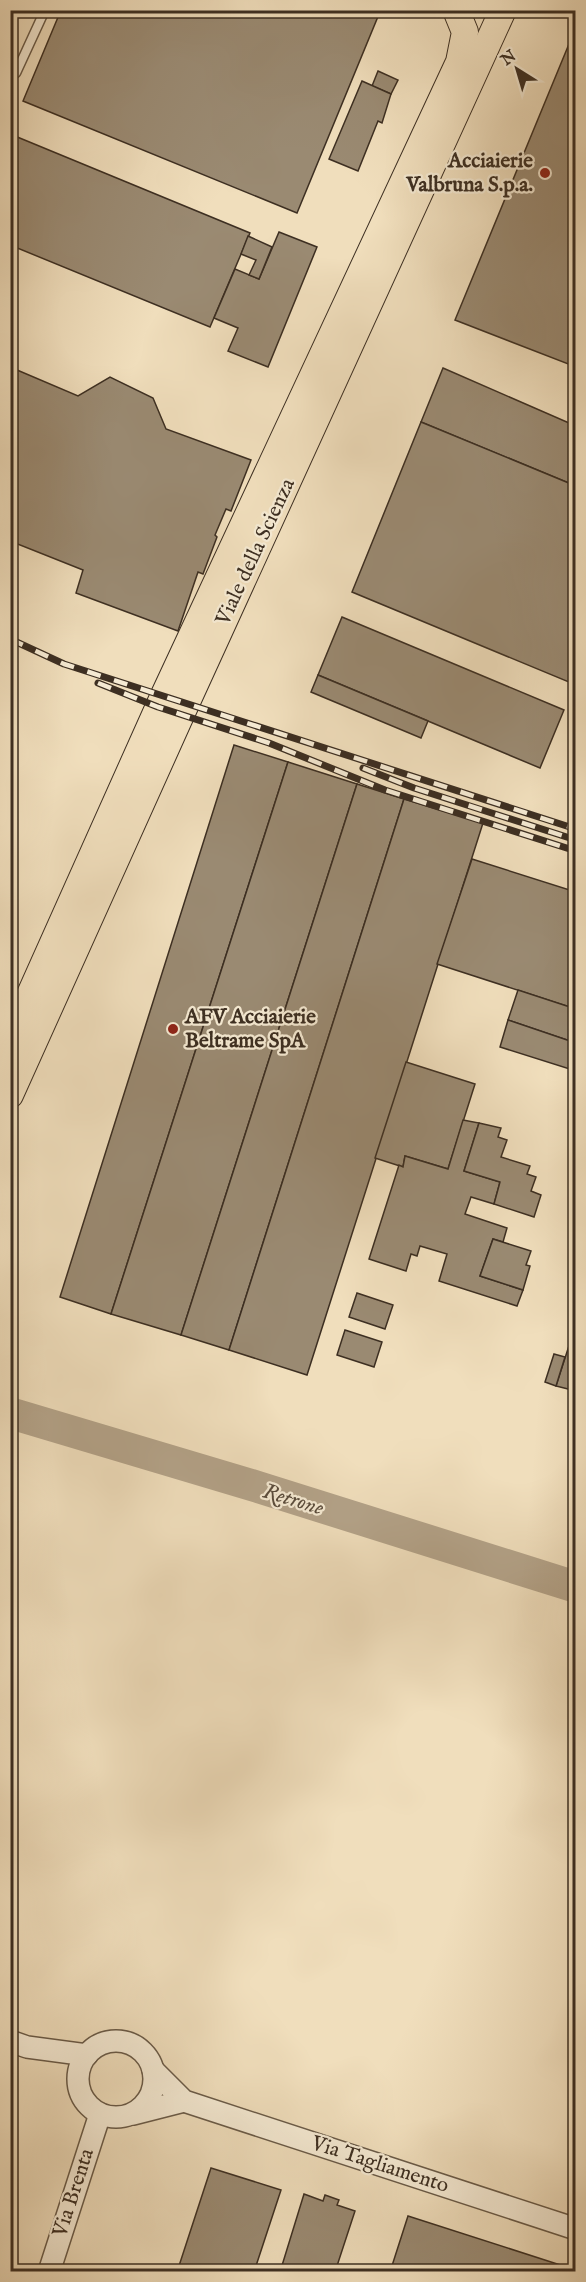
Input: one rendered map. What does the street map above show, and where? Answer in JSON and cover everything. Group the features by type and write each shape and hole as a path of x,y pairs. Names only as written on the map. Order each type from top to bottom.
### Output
{"main road":[{"name":"Viale della Scienza","path":"11,1039 163,697 459,62 465,32 456,10"},
{"name":"Viale della Scienza","path":"10,1095 503,10"}],"street":[{"name":"Via Tagliamento","path":"87,2055 103,2043 116,2041 129,2043 147,2058 153,2070 184,2101 576,2229"},
{"path":"19,2044 87,2055 80,2066 78,2076 81,2095 88,2106 100,2114 112,2117 126,2116 184,2101"},
{"path":"19,2044 78,2076"},
{"path":"126,2116 138,2110 146,2102 152,2090 153,2070"},
{"name":"Via Brenta","path":"49,2271 100,2114"}],"lane":[{"path":"16,73 45,10"}],"building":[{"path":"61,10 371,10 379,14 297,213 23,101"},
{"name":"Acciaierie Valbruna S.p.a.","path":"576,27 576,367 455,320"},
{"path":"378,71 398,80 391,94 372,86"},
{"path":"362,81 391,94 382,123 378,121 358,171 329,159"},
{"path":"10,134 250,233 210,327 10,245"},
{"path":"279,232 317,247 268,367 228,351 238,328 214,318 235,269 259,279"},
{"path":"248,236 272,247 259,279 249,275 256,260 241,254"},
{"path":"10,367 78,396 110,377 153,398 166,429 251,460 231,511 226,509 215,535 217,537 203,574 198,572 178,631 76,593 83,570 10,541"},
{"path":"443,368 576,426 576,486 421,422"},
{"path":"421,422 576,486 576,685 352,592"},
{"path":"342,617 564,710 540,768 318,675"},
{"path":"318,675 428,721 421,738 311,692"},
{"name":"AFV Acciaierie Beltrame SpA","path":"234,745 288,762 111,1314 60,1297"},
{"path":"288,762 357,784 181,1335 111,1314"},
{"path":"357,784 404,799 229,1350 181,1335"},
{"path":"404,799 483,823 307,1375 229,1350"},
{"path":"472,859 576,892 576,1009 437,964"},
{"path":"518,990 576,1009 576,1043 508,1020"},
{"path":"508,1020 576,1043 576,1071 500,1047"},
{"path":"406,1062 475,1084 448,1169 405,1156 403,1167 375,1158"},
{"path":"463,1120 479,1123 464,1171 500,1182 494,1204 471,1197 465,1214 507,1228 503,1242 493,1239 480,1276 523,1290 517,1306 439,1281 447,1254 420,1246 417,1256 411,1254 406,1271 369,1259 399,1165 403,1167 405,1156 448,1169"},
{"path":"479,1123 501,1128 498,1137 507,1140 501,1157 530,1166 527,1174 536,1177 531,1191 541,1195 534,1217 494,1204 500,1182 464,1171"},
{"path":"493,1239 531,1251 526,1265 530,1266 523,1290 480,1276"},
{"path":"357,1293 393,1305 385,1329 349,1317"},
{"path":"576,1324 576,1391 556,1386"},
{"path":"345,1330 382,1342 374,1367 337,1355"},
{"path":"554,1354 565,1357 556,1386 545,1382"},
{"path":"211,2168 281,2190 254,2272 177,2272"},
{"path":"304,2194 323,2201 325,2195 339,2200 337,2205 355,2211 335,2272 280,2272"},
{"path":"408,2216 576,2270 576,2272 390,2272"}],"waterway":[{"name":"Retrone","path":"10,1413 258,1487 576,1587"}],"railway":[{"path":"10,639 64,664 576,829"},
{"path":"98,683 158,707 269,743 385,790 576,851"},
{"path":"363,768 414,788 576,840"}],"place":[{"name":"Acciaierie Valbruna S.p.a.","path":"545,173"},
{"name":"AFV Acciaierie Beltrame SpA","path":"173,1029"}]}
